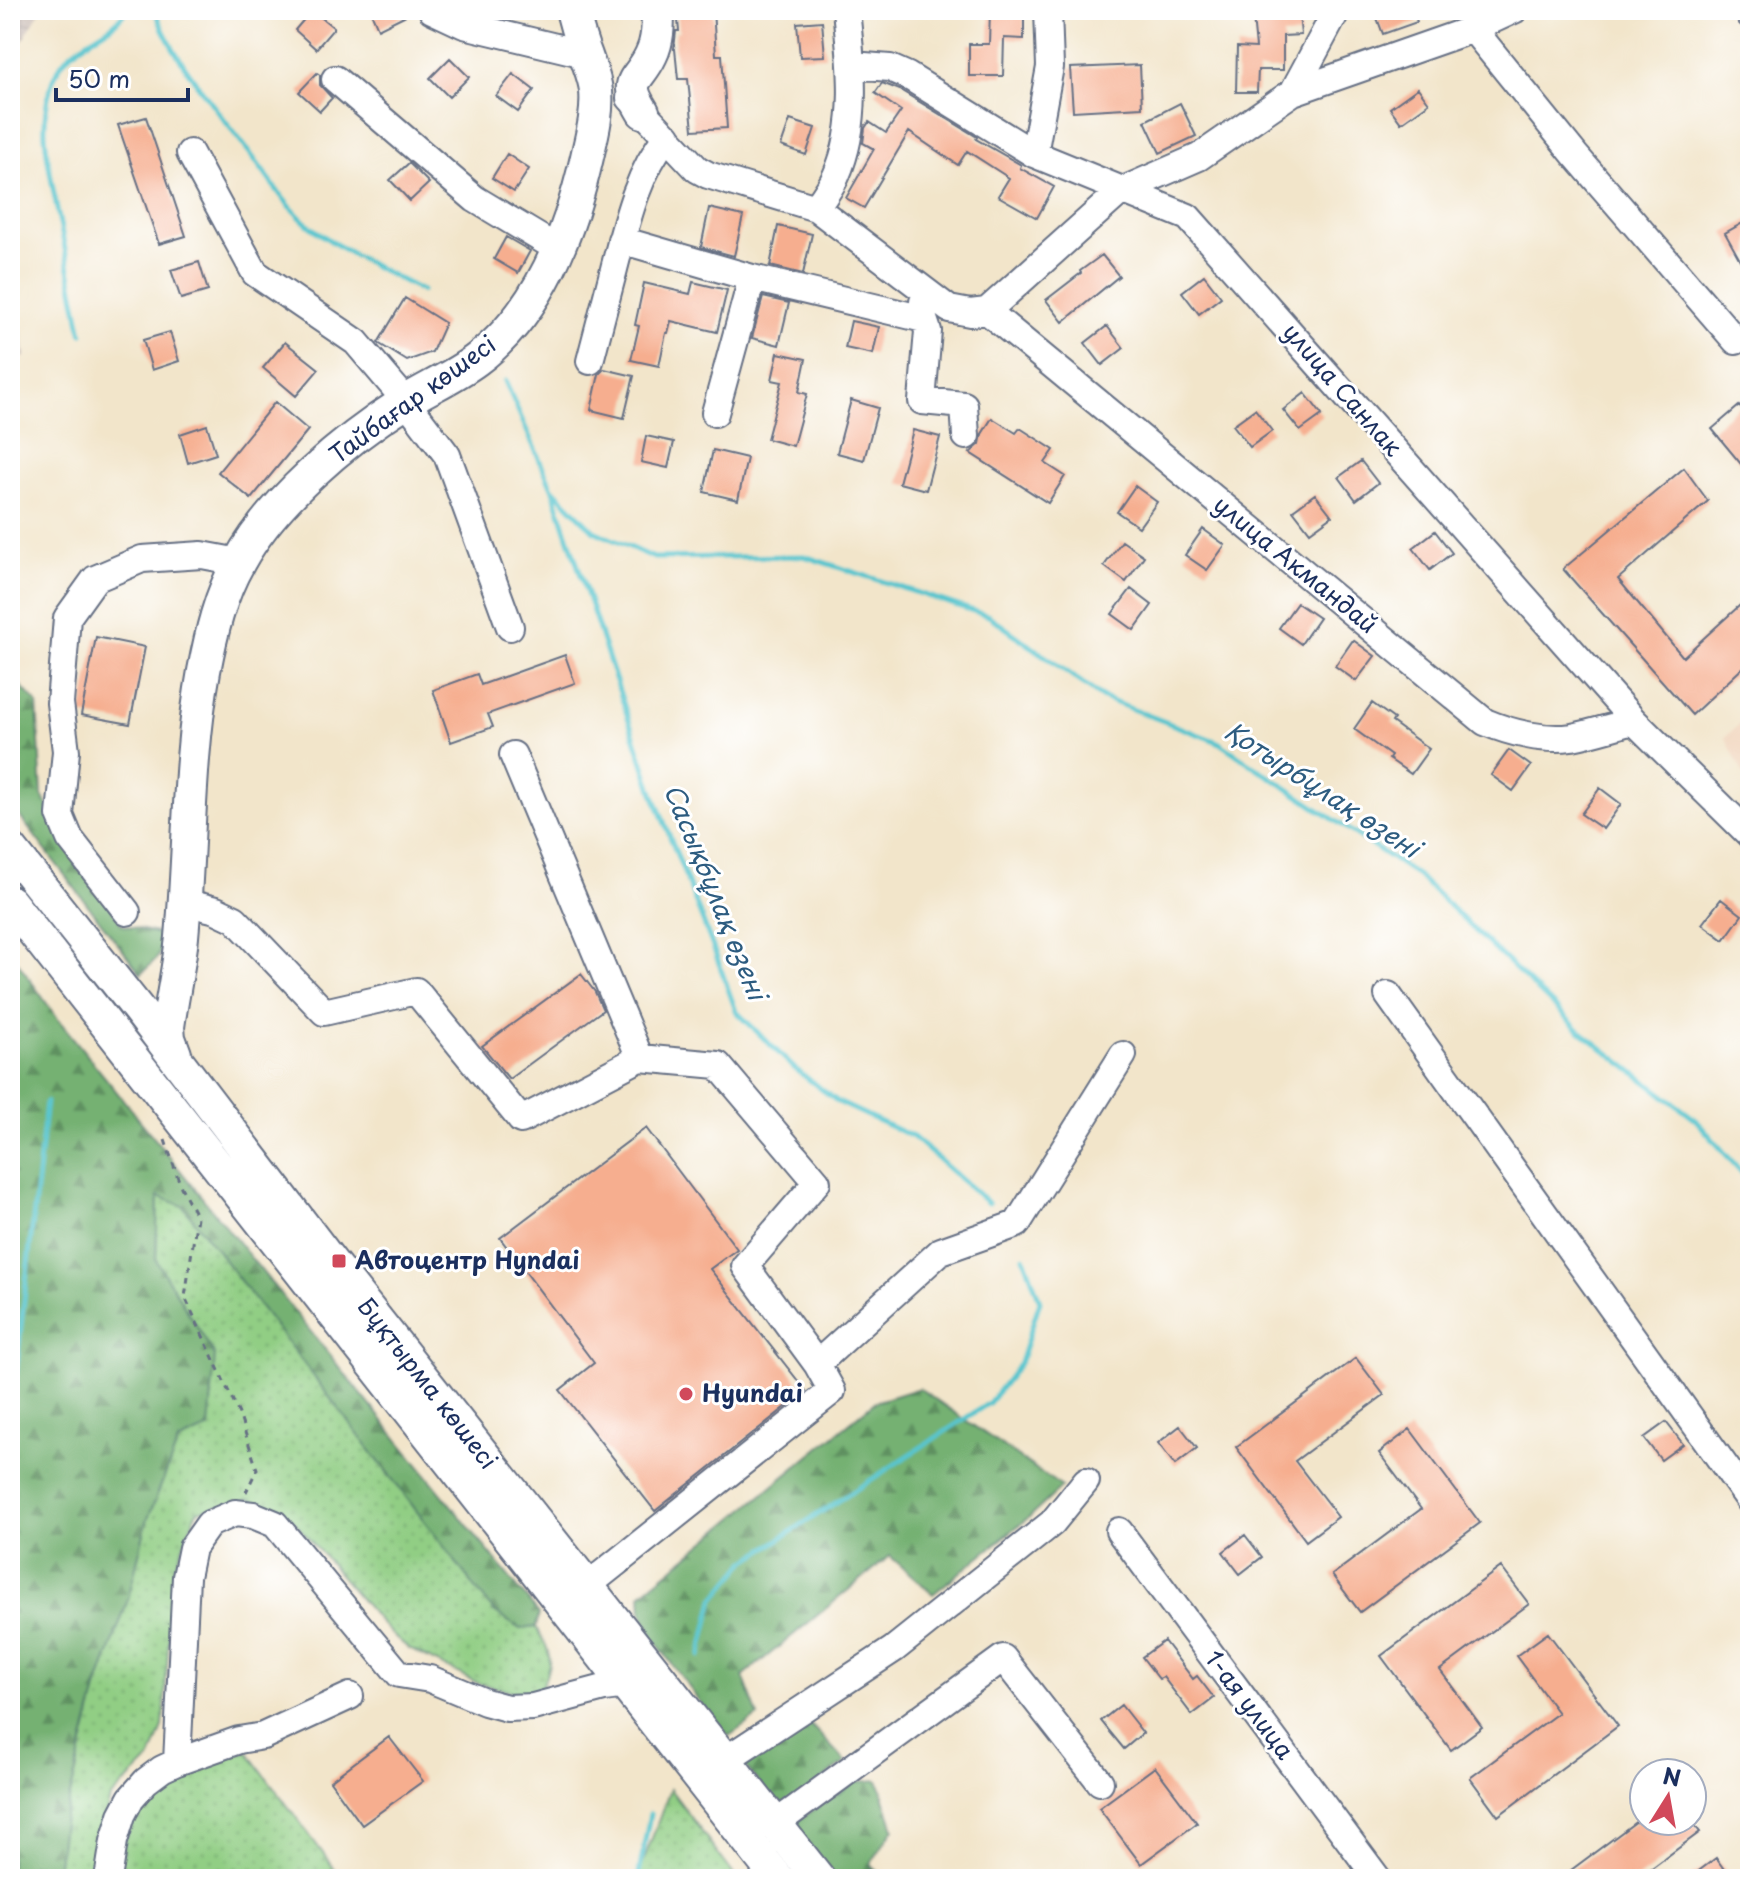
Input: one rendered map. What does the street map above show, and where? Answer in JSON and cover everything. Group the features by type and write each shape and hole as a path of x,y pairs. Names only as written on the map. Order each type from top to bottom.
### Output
{"main road":[{"path":"572,10 596,90 592,133"},
{"path":"592,133 604,105 647,64 653,52 658,10"},
{"path":"585,54 633,83 633,92 643,112"},
{"path":"592,133 604,113 616,103 628,103 643,112"},
{"name":"Тайбағар көшесі","path":"179,1062 168,1027 182,939 195,735 209,645 217,615 239,562 268,521 302,484 350,441 493,346 527,306 558,249 575,203 592,133"},
{"name":"Бұқтырма көшесі","path":"10,848 587,1586 638,1675 725,1760 819,1879"},
{"name":"Бұқтырма көшесі","path":"10,902 638,1675 778,1879"},
{"path":"105,968 125,984 144,986 157,981 168,971 182,939"}],"street":[{"path":"432,10 464,25 585,54"},
{"path":"816,208 836,177 847,140 852,106 852,65 846,10"},
{"path":"1034,154 1050,67 1048,10"},
{"path":"1293,92 1337,10"},
{"path":"643,112 697,169 816,208 949,309 970,313 987,311 1121,191 1199,157 1293,92 1473,29 1514,10"},
{"path":"1473,29 1575,155 1736,341"},
{"name":"улица Санлак","path":"852,65 890,68 908,76 1034,154 1188,217 1634,721 1750,835"},
{"path":"335,79 475,199 558,249"},
{"path":"590,361 637,189 667,136"},
{"path":"190,153 255,273 356,342 447,455 510,627"},
{"path":"621,240 752,278 924,319"},
{"path":"715,413 752,278"},
{"path":"921,286 928,331 922,401 964,405 966,436"},
{"name":"улица Акмандай","path":"987,311 1485,722 1506,730 1556,738 1572,737 1634,721"},
{"path":"127,912 70,839 60,815 66,751 60,703 67,618 95,579 142,559 202,555 239,562"},
{"path":"513,755 640,1058"},
{"path":"184,902 216,910 235,919 324,1012 416,991 521,1120 640,1058 718,1065 817,1182 745,1266 817,1364 832,1391 587,1586"},
{"path":"1388,995 1750,1501"},
{"path":"817,1364 941,1251 1017,1224 1123,1055"},
{"path":"725,1760 894,1649 1052,1523 1086,1481"},
{"path":"177,1762 186,1577 192,1548 209,1524 235,1513 253,1515 275,1524 399,1674 430,1679 507,1708 533,1707 604,1688 638,1675"},
{"name":"1-ая улица","path":"1119,1531 1378,1879"},
{"path":"775,1824 1003,1658 1100,1782"},
{"path":"108,1879 122,1815 131,1798 146,1781 177,1762 239,1740 263,1736 350,1696"}],"path":[{"path":"164,1137 181,1187 197,1217 185,1297 239,1414 257,1469 235,1513"}],"shaded area":[{"path":"10,10 41,10 10,62"},
{"path":"10,226 25,357 10,361"},
{"path":"1750,715 1750,786 1725,737"}],"green space":[{"path":"10,675 37,703 42,796 122,925 168,936 157,958 141,974 10,804"},
{"path":"10,951 57,1018 539,1614 536,1627 520,1629 494,1612 183,1206 158,1196 156,1260 215,1356 209,1428 178,1442 147,1521 128,1599 98,1685 63,1823 56,1879 10,1879"},
{"path":"158,1195 183,1206 520,1629 536,1627 548,1650 549,1662 542,1686 524,1694 480,1684 409,1649 386,1629 293,1520 249,1499 197,1511 173,1572 163,1727 151,1758 110,1798 98,1845 94,1879 56,1879 63,1823 98,1685 128,1599 147,1521 215,1356 156,1260"},
{"path":"919,1388 1062,1487 933,1594 890,1556 743,1676 758,1716 729,1736 711,1717 650,1634 642,1613 641,1594 875,1402"},
{"path":"805,1719 846,1762 780,1810 739,1758"},
{"path":"247,1751 342,1879 119,1879 124,1843 134,1818 154,1789 179,1772"},
{"path":"878,1780 894,1828 870,1865 885,1879 834,1879 791,1825 856,1782"},
{"path":"670,1789 737,1879 637,1879"}],"building":[{"path":"312,10 334,28 316,49 295,30"},
{"path":"370,10 416,10 378,29"},
{"path":"677,10 713,10 716,55 722,55 727,128 693,130 688,79 678,79 674,49 676,31 679,31"},
{"path":"990,10 1024,10 1024,39 1004,38 1003,76 969,76 969,44 989,44"},
{"path":"1374,10 1413,10 1417,22 1383,34"},
{"path":"1299,14 1301,35 1283,36 1283,70 1258,70 1257,92 1236,92 1237,47 1256,48 1253,17"},
{"path":"822,21 825,56 800,57 797,23"},
{"path":"450,58 469,77 449,97 430,78"},
{"path":"1140,65 1142,107 1073,111 1070,68"},
{"path":"317,73 320,75 320,85 332,98 320,111 299,92"},
{"path":"513,74 534,90 518,112 496,96"},
{"path":"882,83 900,90 1054,187 1037,218 998,196 1009,178 967,151 958,165 909,132 864,208 846,198 874,149 863,143 865,128 869,122 886,133 901,111 875,93"},
{"path":"1418,88 1429,103 1401,123 1390,108"},
{"path":"1180,103 1196,136 1160,153 1145,121"},
{"path":"146,117 186,236 159,244 118,125"},
{"path":"790,120 815,128 806,155 781,146"},
{"path":"507,154 529,169 514,192 492,178"},
{"path":"409,163 429,183 410,201 390,180"},
{"path":"709,208 743,216 734,256 701,247"},
{"path":"1750,219 1750,254 1740,260 1725,233"},
{"path":"778,226 812,234 803,274 770,266"},
{"path":"506,237 530,251 518,273 494,259"},
{"path":"1102,255 1119,276 1063,322 1046,300"},
{"path":"199,262 208,291 181,299 171,270"},
{"path":"1204,275 1221,297 1199,314 1182,292"},
{"path":"693,282 727,290 717,332 671,321 659,366 631,360 644,283 690,294"},
{"path":"763,297 789,303 779,345 752,338"},
{"path":"405,298 445,323 432,352 407,361 378,343"},
{"path":"851,321 879,327 873,354 845,348"},
{"path":"1107,326 1124,348 1102,365 1085,343"},
{"path":"170,332 179,361 152,370 143,340"},
{"path":"285,342 319,369 296,396 263,368"},
{"path":"778,353 806,359 799,392 807,394 793,446 767,439 782,382 772,380"},
{"path":"604,369 634,376 624,418 591,410 599,374"},
{"path":"1305,393 1322,415 1300,431 1283,410"},
{"path":"851,400 878,408 864,460 837,453"},
{"path":"275,402 308,430 251,499 218,472"},
{"path":"1739,406 1750,418 1750,475 1712,429"},
{"path":"1255,409 1272,431 1250,447 1233,425"},
{"path":"992,418 1016,433 1020,428 1054,450 1045,463 1065,476 1048,503 970,453 980,444"},
{"path":"207,425 216,454 188,463 180,434"},
{"path":"913,430 940,437 926,490 899,483"},
{"path":"646,436 674,442 668,468 641,462"},
{"path":"713,450 747,458 738,500 704,492"},
{"path":"1361,461 1378,483 1356,500 1339,477"},
{"path":"1684,468 1708,501 1618,579 1683,657 1750,596 1750,661 1692,715 1563,569"},
{"path":"1135,486 1157,502 1139,527 1117,512"},
{"path":"1315,494 1332,516 1310,532 1293,510"},
{"path":"1203,529 1225,545 1207,570 1185,555"},
{"path":"1435,531 1452,553 1430,570 1413,548"},
{"path":"1122,541 1144,556 1126,582 1104,566"},
{"path":"1131,589 1152,605 1134,630 1112,614"},
{"path":"1297,603 1319,618 1301,644 1279,628"},
{"path":"96,637 145,647 130,724 81,715"},
{"path":"1353,640 1375,656 1356,681 1335,666"},
{"path":"565,655 575,683 488,714 493,727 451,742 433,690 477,674 481,685"},
{"path":"1372,703 1429,749 1411,774 1354,729"},
{"path":"1509,750 1531,766 1513,791 1491,775"},
{"path":"1600,788 1621,804 1603,829 1581,814"},
{"path":"1721,899 1742,915 1724,940 1702,924"},
{"path":"581,974 595,992 603,1010 509,1079 482,1046"},
{"path":"646,1128 737,1249 710,1269 806,1391 655,1511 560,1390 594,1363 500,1238"},
{"path":"1356,1358 1384,1395 1295,1461 1338,1517 1306,1541 1236,1447"},
{"path":"1666,1422 1683,1444 1661,1460 1644,1438"},
{"path":"1180,1426 1197,1448 1175,1465 1158,1443"},
{"path":"1410,1429 1480,1523 1360,1612 1332,1575 1421,1509 1379,1453"},
{"path":"1245,1535 1262,1557 1240,1574 1223,1552"},
{"path":"1501,1567 1529,1604 1440,1670 1482,1727 1451,1750 1381,1656"},
{"path":"1548,1633 1618,1726 1498,1816 1470,1778 1558,1713 1516,1656"},
{"path":"1164,1641 1193,1679 1197,1676 1214,1698 1192,1715 1163,1677 1159,1679 1142,1657"},
{"path":"1121,1705 1143,1733 1124,1749 1101,1721"},
{"path":"389,1737 423,1781 362,1825 330,1781"},
{"path":"1155,1767 1197,1823 1141,1864 1099,1808"},
{"path":"1628,1828 1628,1837 1693,1837 1637,1879 1559,1879"},
{"path":"1716,1858 1731,1879 1688,1879"}],"waterway":[{"path":"82,334 49,165 45,135 46,108 53,80 68,56 112,26 126,10"},
{"path":"155,10 184,65 293,210 337,245 422,291"},
{"name":"Қотырбұлақ өзені","path":"505,381 552,488 594,531 654,558 804,556 989,616 1103,698 1218,742 1418,876 1580,1031 1696,1120 1750,1182"},
{"name":"Сасықбұлақ өзені","path":"553,491 654,796 736,1011 794,1068 838,1102 913,1137 988,1203"},
{"path":"10,1426 46,1102"},
{"name":"Сасықбұлақ өзені","path":"700,1656 714,1599 746,1561 989,1403 1020,1363 1040,1301 1024,1257"},
{"name":"Сасықбұлақ өзені","path":"638,1879 650,1814"}],"place":[{"name":"Автоцентр Hyndai","path":"339,1261"},
{"name":"Hyundai","path":"686,1394"}]}
